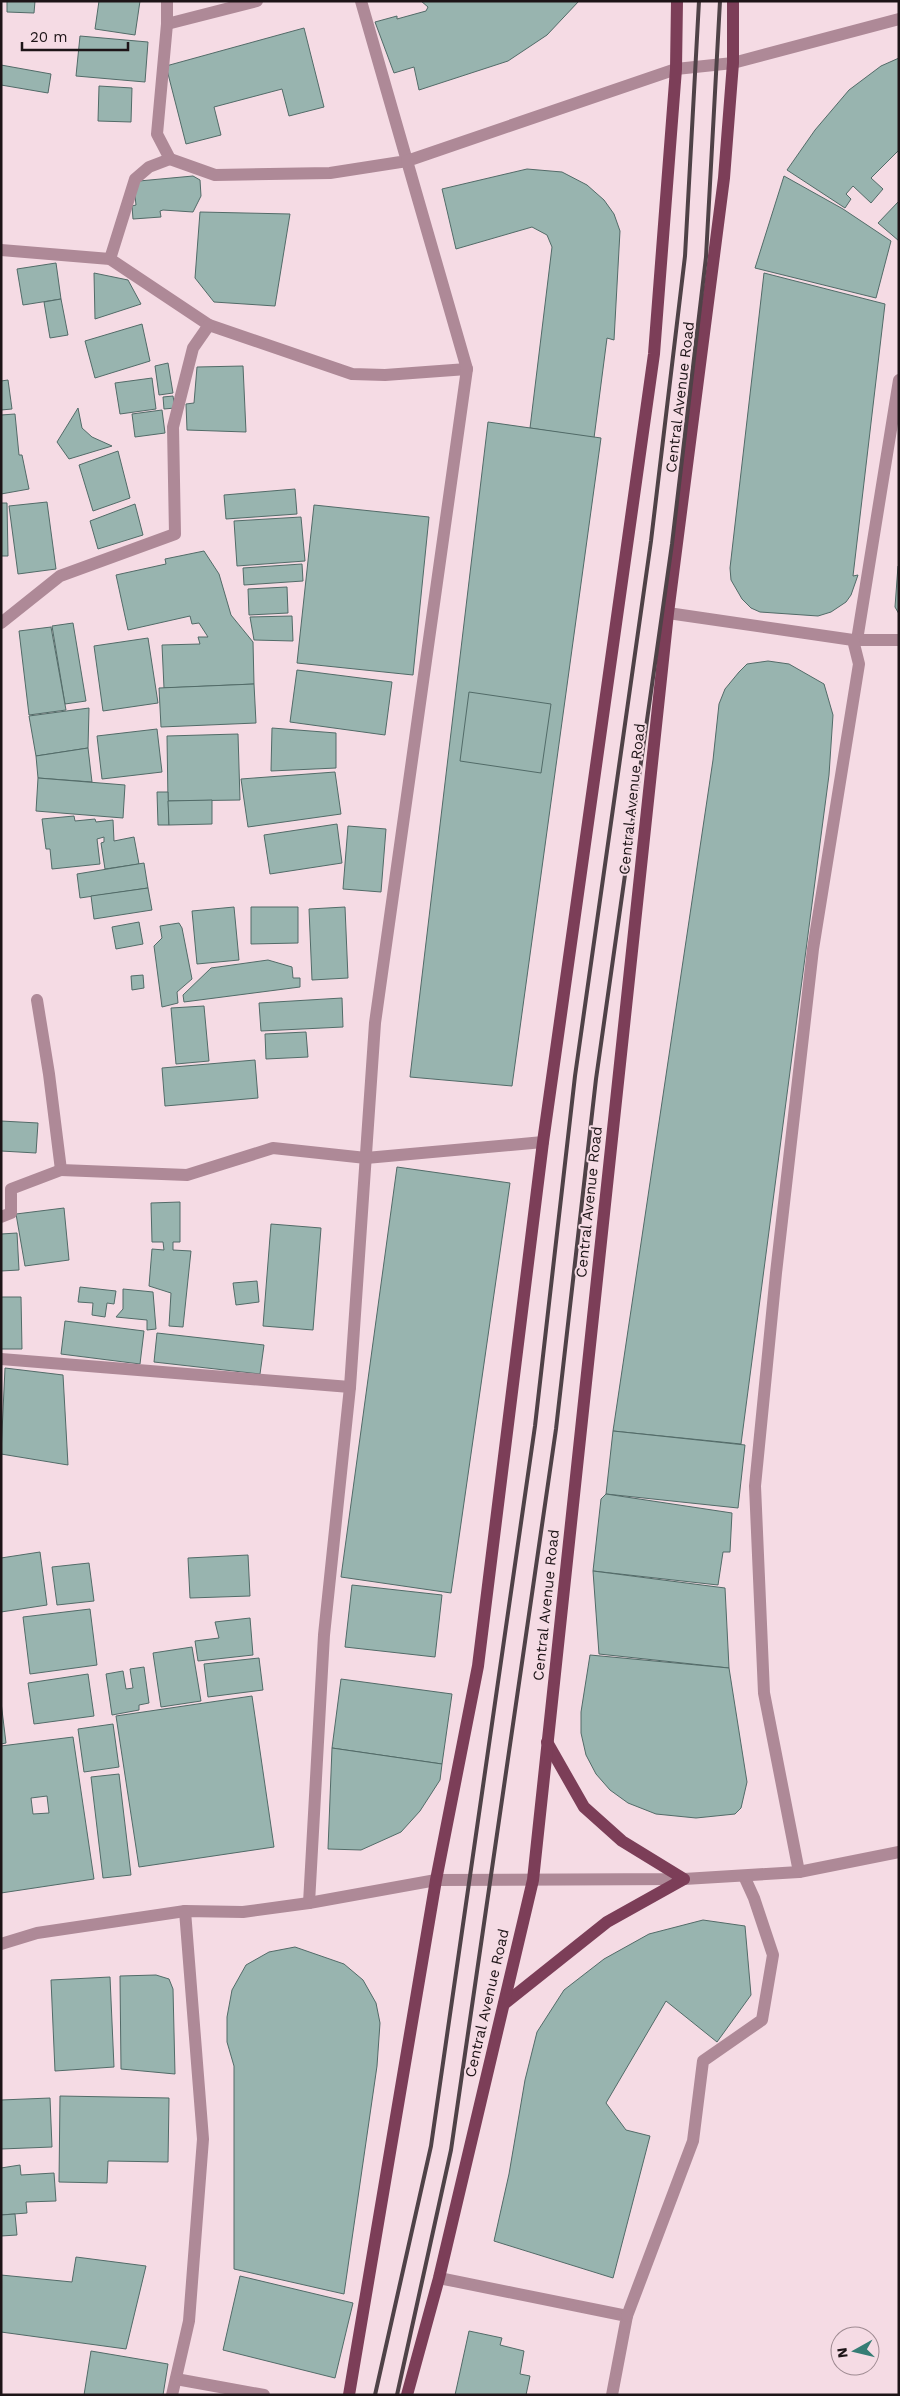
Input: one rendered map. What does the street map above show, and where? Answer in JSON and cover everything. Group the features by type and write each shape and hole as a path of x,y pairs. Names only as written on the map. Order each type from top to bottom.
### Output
{"main road":[{"name":"Central Avenue Road","path":"349,2395 436,1880 478,1666 543,1142 654,354 676,69 677,1"},
{"name":"Central Avenue Road","path":"407,2395 439,2278 533,1880 668,613 724,178 733,63 733,1"},
{"path":"504,2004 607,1922 684,1879 622,1841 584,1807 548,1742"}],"street":[{"path":"167,1 168,24 157,134 170,159"},
{"path":"168,24 257,1"},
{"path":"309,1903 324,1634 350,1387 375,1023 467,369 361,1"},
{"path":"110,259 135,179 149,167 170,159 215,176 330,173 407,161 676,69 733,63 899,19"},
{"path":"1,250 110,259 209,325 352,374 385,375 467,369"},
{"path":"1,623 60,576 175,534 173,427 193,348 209,325"},
{"path":"799,1872 764,1693 755,1486 776,1274 812,959 859,664 855,640 899,380"},
{"path":"668,613 855,640 899,640"},
{"path":"37,1000 49,1074 61,1170"},
{"path":"1,1217 11,1213 10,1189 61,1170 186,1175 273,1148 366,1158 543,1142"},
{"path":"1,1359 350,1387"},
{"path":"1,1944 37,1933 185,1911 244,1912 309,1903 436,1880 684,1879 744,1876 799,1872 899,1852"},
{"path":"612,2395 627,2316 693,2141 704,2061 762,2020 773,1955 754,1898 744,1876"},
{"path":"172,2395 189,2321 203,2139 185,1911"},
{"path":"439,2278 627,2316"},
{"path":"176,2379 264,2395"}],"building":[{"path":"7,1 35,1 34,13 7,12"},
{"path":"99,1 140,1 135,35 95,29"},
{"path":"421,1 579,1 547,35 508,61 419,90 414,67 394,73 375,22 397,16 397,19 426,11 428,7"},
{"path":"304,28 324,107 289,116 282,89 214,107 221,135 186,144 166,66"},
{"path":"80,36 148,42 145,82 76,76"},
{"path":"899,58 899,150 871,178 883,189 871,203 853,186 846,194 851,199 845,208 787,170 815,130 849,90 881,66"},
{"path":"1,65 51,74 48,93 1,85"},
{"path":"99,86 132,88 131,122 98,121"},
{"path":"527,169 562,172 587,185 604,200 614,214 620,231 614,340 607,338 594,438 530,428 552,247 547,235 532,227 456,249 442,189"},
{"path":"193,176 200,180 201,196 193,212 163,210 160,211 161,217 133,219 132,206 136,205 134,187 139,181"},
{"path":"784,176 843,209 891,241 876,298 755,268"},
{"path":"899,201 899,241 878,223"},
{"path":"200,212 290,214 275,306 214,302 195,278"},
{"path":"56,263 61,299 23,305 17,269"},
{"path":"94,273 128,280 141,304 95,319"},
{"path":"764,273 885,304 853,576 858,575 851,595 846,602 831,612 818,616 760,612 751,608 742,599 731,580 730,568"},
{"path":"61,299 68,335 50,338 44,302"},
{"path":"142,324 150,361 95,378 85,341"},
{"path":"168,363 173,393 159,395 155,366"},
{"path":"243,366 246,432 187,430 186,404 194,403 197,367"},
{"path":"152,378 156,409 120,414 115,383"},
{"path":"8,380 12,409 1,410 1,381"},
{"path":"173,396 175,408 164,409 163,397"},
{"path":"78,408 82,428 92,437 112,446 69,459 57,442"},
{"path":"162,410 165,433 135,437 132,414"},
{"path":"15,414 19,455 22,455 29,489 1,494 1,415"},
{"path":"488,422 601,438 512,1086 410,1077"},
{"path":"118,451 130,498 93,511 79,465"},
{"path":"295,489 297,514 226,519 224,495"},
{"path":"47,502 56,569 18,574 9,506"},
{"path":"1,503 7,503 8,556 1,556"},
{"path":"135,504 143,535 98,549 90,521"},
{"path":"314,505 429,517 413,675 297,663"},
{"path":"301,517 305,561 237,566 234,521"},
{"path":"204,551 219,574 231,615 253,642 254,684 164,688 162,645 200,644 198,637 208,637 199,623 192,624 190,616 128,630 116,575 166,564 165,559"},
{"path":"302,564 303,581 244,585 243,568"},
{"path":"899,566 899,614 895,607"},
{"path":"287,587 288,613 249,615 248,589"},
{"path":"292,616 293,641 254,640 250,617"},
{"path":"73,623 86,701 65,704 52,626"},
{"path":"51,627 66,710 29,715 19,631"},
{"path":"148,638 158,703 103,711 94,646"},
{"path":"768,661 789,664 824,684 833,715 829,775 741,1444 613,1431 713,760 719,704 725,689 747,664"},
{"path":"297,670 392,682 385,735 290,722"},
{"path":"254,684 256,723 161,727 159,688"},
{"path":"469,692 551,704 541,773 460,761"},
{"path":"89,708 88,748 36,756 29,716"},
{"path":"272,728 336,733 336,768 271,771"},
{"path":"157,729 162,772 102,779 97,736"},
{"path":"238,734 240,800 168,801 167,736"},
{"path":"88,748 92,782 38,778 36,756"},
{"path":"335,772 341,814 248,827 241,779"},
{"path":"38,778 125,785 123,818 36,811"},
{"path":"157,792 168,792 169,825 158,825"},
{"path":"212,800 212,824 169,825 168,801"},
{"path":"74,816 75,821 95,819 96,822 113,820 114,841 134,837 139,864 105,869 101,843 104,842 104,837 97,839 100,864 52,869 50,849 46,849 42,819"},
{"path":"337,824 342,863 270,874 264,835"},
{"path":"348,826 386,829 381,892 343,889"},
{"path":"144,863 148,888 80,898 77,874"},
{"path":"148,888 152,910 94,919 91,896"},
{"path":"234,907 239,960 197,964 192,911"},
{"path":"251,907 298,907 298,943 251,944"},
{"path":"345,907 348,978 312,980 309,909"},
{"path":"139,922 143,944 116,949 112,927"},
{"path":"179,923 182,928 192,979 177,992 178,1003 162,1007 154,946 162,938 160,926"},
{"path":"268,960 292,967 293,978 300,978 300,987 184,1002 183,995 211,968"},
{"path":"143,975 144,988 132,990 131,976"},
{"path":"342,998 343,1027 261,1031 259,1003"},
{"path":"204,1006 209,1061 176,1064 171,1008"},
{"path":"306,1032 308,1057 266,1059 265,1034"},
{"path":"255,1060 258,1098 165,1106 162,1068"},
{"path":"1,1121 38,1123 36,1153 1,1151"},
{"path":"397,1167 510,1183 451,1593 341,1577"},
{"path":"180,1202 180,1242 173,1242 173,1250 191,1251 183,1327 169,1326 171,1293 149,1286 152,1249 164,1250 163,1242 152,1242 151,1203"},
{"path":"64,1208 69,1260 25,1266 16,1214"},
{"path":"271,1224 321,1228 313,1330 263,1326"},
{"path":"17,1233 19,1270 1,1271 1,1234"},
{"path":"257,1281 259,1302 236,1305 233,1283"},
{"path":"80,1287 116,1291 114,1304 107,1303 105,1317 92,1315 93,1303 78,1302"},
{"path":"123,1289 153,1292 156,1329 147,1330 147,1320 116,1317 123,1309"},
{"path":"1,1297 21,1297 22,1349 1,1349"},
{"path":"65,1321 144,1331 140,1364 61,1354"},
{"path":"157,1333 264,1345 260,1374 154,1362"},
{"path":"5,1368 63,1375 68,1465 1,1454"},
{"path":"613,1431 745,1445 738,1508 606,1494"},
{"path":"606,1494 732,1513 730,1552 723,1552 718,1585 593,1571 601,1499"},
{"path":"40,1552 47,1605 1,1612 1,1558"},
{"path":"248,1555 250,1596 190,1598 188,1558"},
{"path":"89,1563 94,1601 57,1605 52,1567"},
{"path":"593,1571 725,1588 729,1668 599,1654"},
{"path":"352,1585 442,1595 435,1657 345,1647"},
{"path":"90,1609 97,1665 30,1674 23,1617"},
{"path":"250,1618 253,1655 198,1661 195,1641 219,1638 215,1622"},
{"path":"192,1647 201,1701 161,1707 153,1653"},
{"path":"590,1655 729,1668 747,1782 741,1808 735,1814 696,1818 656,1814 628,1803 610,1790 596,1774 586,1755 581,1733 581,1712"},
{"path":"259,1658 263,1690 208,1697 204,1664"},
{"path":"144,1667 149,1703 139,1705 139,1710 112,1715 106,1674 123,1671 126,1689 133,1688 130,1669"},
{"path":"88,1674 94,1716 34,1724 28,1683"},
{"path":"341,1679 452,1694 442,1764 332,1748"},
{"path":"252,1696 274,1847 139,1867 116,1716"},
{"path":"1,1702 6,1743 1,1744"},
{"path":"113,1724 119,1767 84,1772 78,1729"},
{"path":"73,1737 94,1879 1,1893 1,1746","holes":["47,1796 49,1813 33,1814 31,1798"]},
{"path":"332,1748 442,1764 440,1780 420,1811 401,1832 361,1850 328,1849"},
{"path":"119,1774 131,1875 103,1878 91,1777"},
{"path":"703,1920 745,1926 751,1995 717,2042 666,2001 606,2103 626,2130 650,2136 613,2278 494,2241 509,2174 525,2080 537,2032 564,1990 604,1959 649,1934"},
{"path":"295,1947 344,1964 363,1980 376,2003 380,2023 377,2066 344,2294 234,2269 234,2066 227,2042 227,2017 232,1990 246,1965 269,1952"},
{"path":"156,1975 169,1979 173,1989 175,2074 121,2069 120,1976"},
{"path":"110,1977 114,2067 55,2071 51,1980"},
{"path":"60,2096 169,2098 168,2162 108,2161 107,2183 59,2182"},
{"path":"50,2098 52,2147 1,2149 1,2100"},
{"path":"20,2165 21,2175 54,2173 56,2201 26,2202 27,2213 1,2215 1,2168"},
{"path":"15,2214 17,2235 1,2236 1,2215"},
{"path":"76,2257 146,2266 126,2349 1,2332 1,2275 72,2282"},
{"path":"240,2276 353,2303 335,2378 223,2350"},
{"path":"469,2331 502,2338 500,2345 524,2351 520,2374 530,2376 526,2395 455,2395"},
{"path":"91,2351 168,2364 163,2395 84,2395"}],"railway":[{"path":"375,2395 431,2146 535,1426 575,1076 651,541 685,256 699,1"},
{"path":"397,2395 451,2150 556,1429 596,1079 672,544 706,257 720,1"}]}
